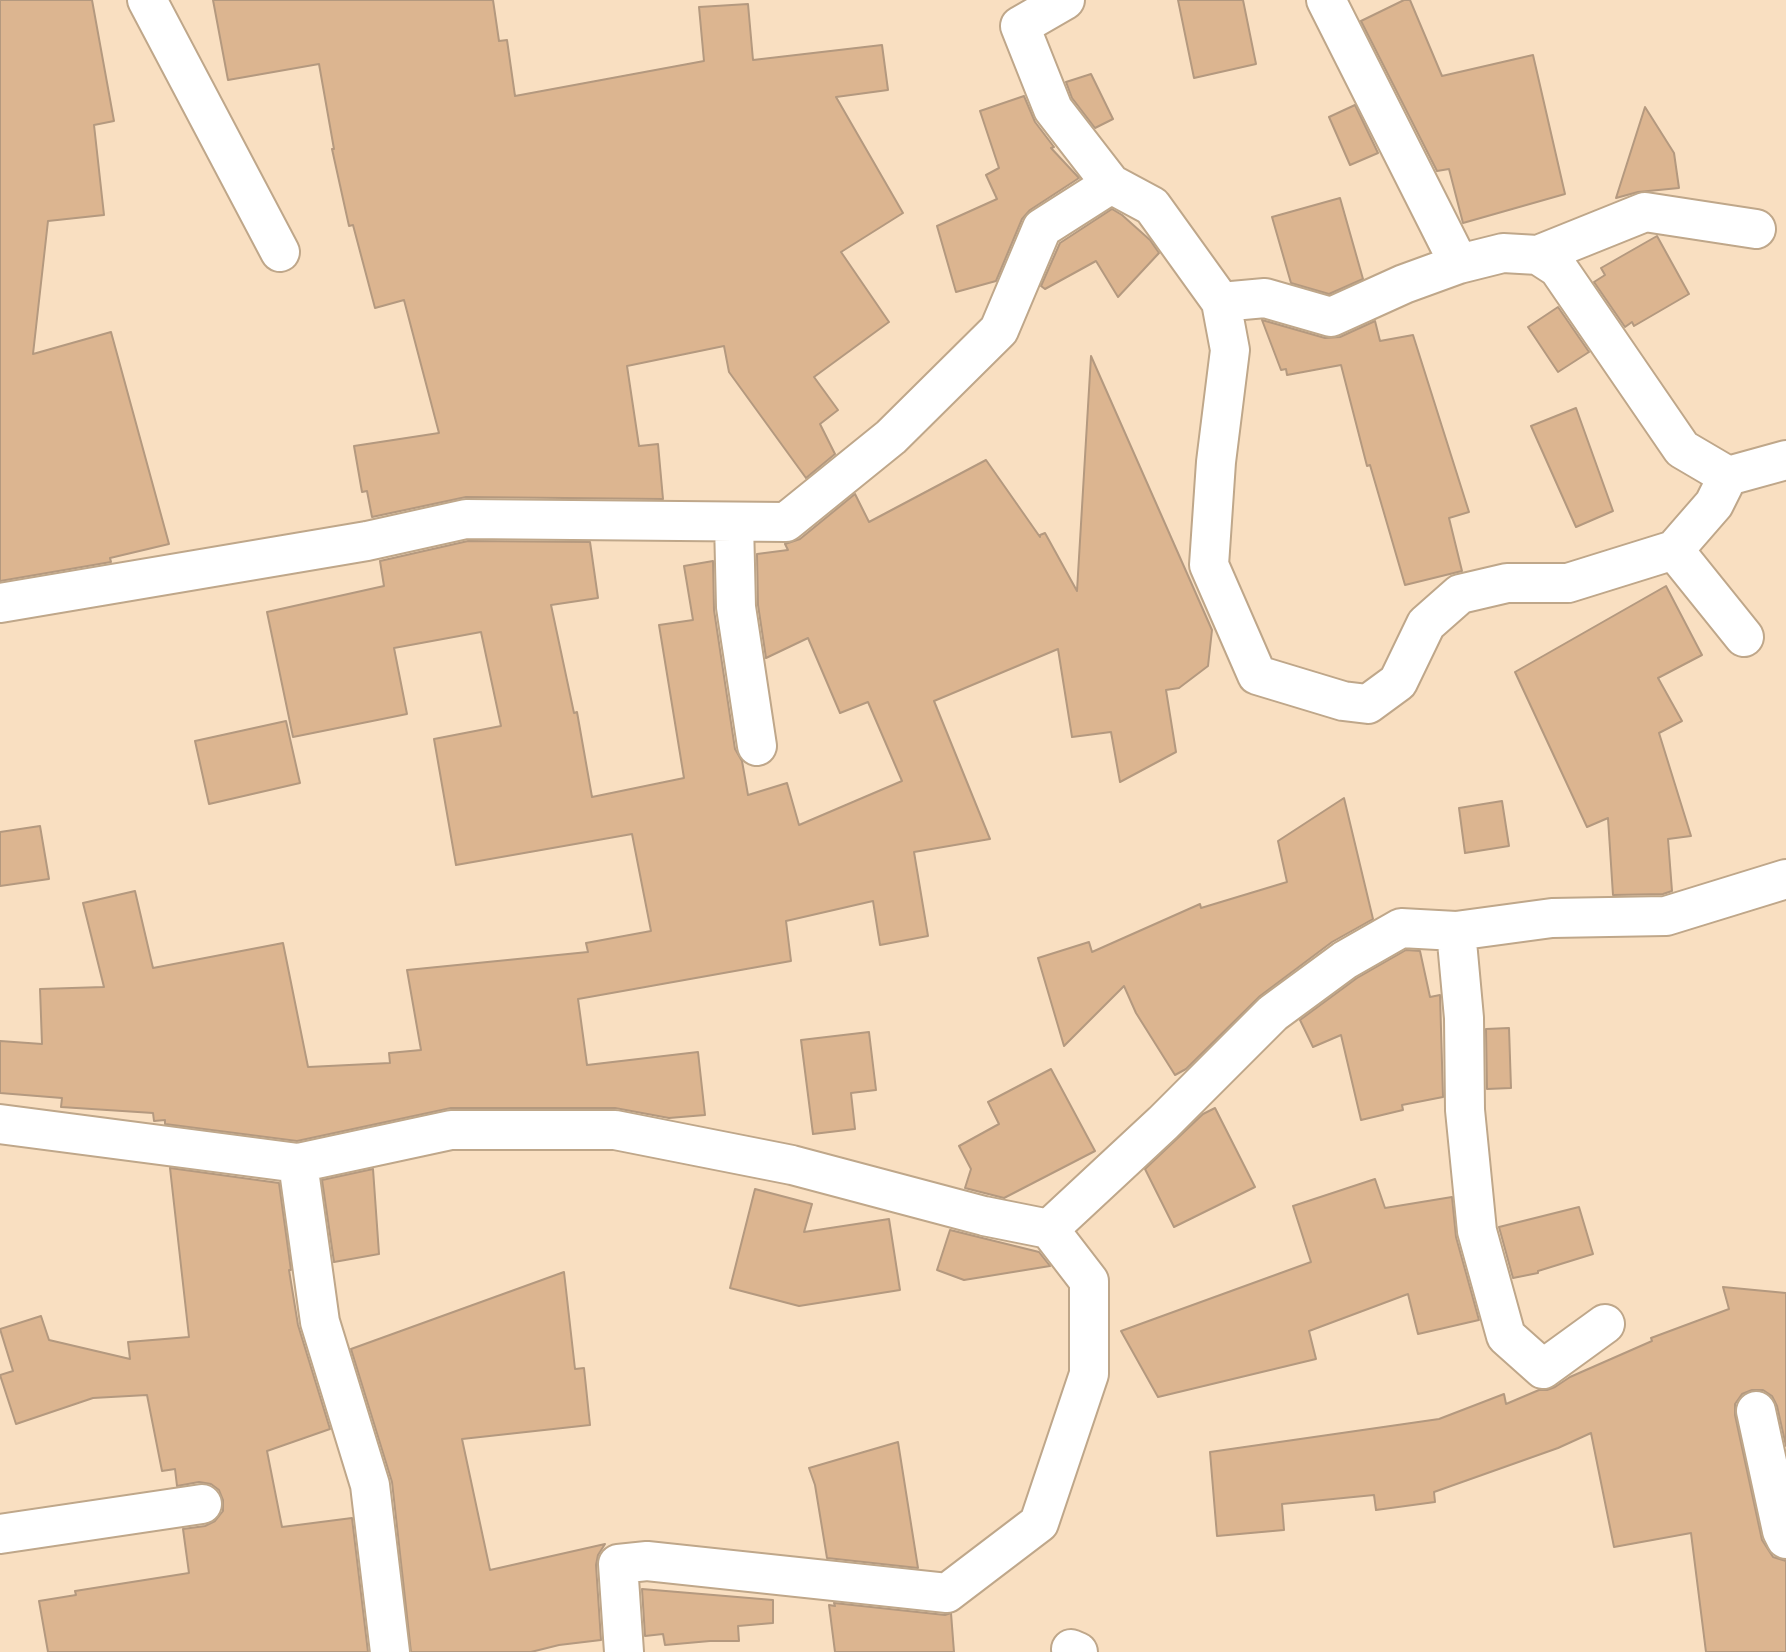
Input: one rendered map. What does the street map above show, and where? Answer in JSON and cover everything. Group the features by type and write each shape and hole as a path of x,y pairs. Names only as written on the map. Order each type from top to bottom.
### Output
{"street":[{"path":"147,0 280,252"},
{"path":"1065,0 1020,26 1054,109 1111,184 1152,206 1221,302 1230,350 1216,462 1209,565 1257,675 1343,701 1368,704 1398,682 1426,624 1460,594 1507,583 1568,583 1674,550 1714,503 1728,476"},
{"path":"1326,0 1458,264"},
{"path":"0,603 366,541 466,519 786,522 891,437 999,330 1042,228 1111,184"},
{"path":"1221,302 1265,299 1331,317 1404,284 1458,264 1503,253 1538,255 1645,212 1756,229"},
{"path":"1538,255 1558,268 1682,450 1728,476 1786,460"},
{"path":"734,522 736,607 757,746"},
{"path":"1674,550 1744,637"},
{"path":"1049,1228 1163,1123 1273,1013 1345,960 1401,928 1456,931 1552,918 1666,916 1786,879"},
{"path":"1456,931 1464,1018 1465,1110 1477,1231 1506,1336 1543,1369 1605,1324"},
{"path":"0,1124 298,1163 451,1130 615,1130 792,1165 984,1216 1049,1228 1089,1281 1089,1374 1039,1523 947,1593 647,1561 618,1564 624,1652"},
{"path":"298,1163 320,1322 370,1485 390,1652"},
{"path":"1756,1411 1786,1539"},
{"path":"0,1534 202,1504"}],"building":[{"path":"0,0 92,0 114,121 94,125 104,215 48,221 33,354 111,332 169,544 110,558 111,562 0,581"},
{"path":"213,0 493,0 499,41 507,40 515,96 704,61 699,7 748,4 753,60 882,45 888,90 836,97 903,213 841,252 889,322 814,377 838,410 820,424 835,454 806,478 729,372 724,346 627,366 639,446 658,444 663,499 466,497 372,517 367,491 362,492 354,446 439,433 404,300 375,308 353,225 349,226 332,149 319,64 228,80"},
{"path":"1178,0 1243,0 1256,64 1194,78"},
{"path":"1404,0 1410,0 1442,76 1533,55 1565,194 1463,223 1449,169 1437,171 1361,21"},
{"path":"1091,74 1113,119 1095,128 1072,98 1066,82"},
{"path":"1024,96 1035,122 1054,147 1051,148 1079,178 1030,210 1022,219 996,281 956,292 937,226 997,199 986,175 999,168 980,111"},
{"path":"1355,105 1378,153 1350,165 1329,117"},
{"path":"1645,107 1674,153 1679,188 1638,192 1616,198"},
{"path":"1340,198 1363,279 1329,294 1291,283 1272,217"},
{"path":"1112,209 1150,240 1159,253 1118,297 1096,261 1045,289 1041,286 1060,243"},
{"path":"1657,236 1689,294 1634,326 1632,322 1625,327 1594,282 1605,275 1601,268"},
{"path":"1558,307 1589,352 1558,372 1528,327"},
{"path":"1262,320 1325,338 1340,337 1375,321 1380,341 1413,335 1469,512 1449,518 1462,571 1405,585 1370,465 1367,466 1341,365 1287,375 1286,369 1281,370"},
{"path":"1091,356 1212,630 1208,666 1179,688 1166,690 1176,752 1120,782 1111,732 1072,737 1058,649 934,701 990,839 914,852 928,936 880,945 873,901 786,921 791,961 578,999 587,1065 698,1052 705,1115 669,1118 615,1108 451,1108 297,1141 165,1124 165,1120 154,1121 153,1113 61,1107 62,1098 0,1093 0,1041 42,1044 40,989 104,987 83,903 135,891 153,968 283,943 308,1067 390,1063 389,1053 421,1050 407,970 588,952 586,943 651,931 632,834 456,865 434,739 501,726 481,632 394,648 407,714 293,737 267,612 384,586 380,561 468,541 590,542 598,598 551,605 574,713 577,712 592,797 684,778 659,625 693,620 684,566 713,561 714,610 735,749 742,761 748,795 787,783 799,825 902,781 868,702 840,713 808,638 766,658 758,605 757,554 788,550 785,544 800,539 855,494 869,522 986,460 1040,537 1045,533 1077,591"},
{"path":"1576,408 1613,511 1576,527 1531,426"},
{"path":"1666,586 1702,655 1658,678 1682,721 1659,733 1691,836 1668,839 1672,891 1663,894 1613,895 1608,818 1587,827 1515,672"},
{"path":"286,721 300,783 209,804 195,741"},
{"path":"1344,798 1373,919 1332,942 1260,996 1186,1069 1175,1075 1136,1013 1124,986 1064,1046 1038,958 1089,942 1092,952 1200,904 1201,908 1287,882 1278,841"},
{"path":"1502,801 1509,846 1465,853 1459,808"},
{"path":"40,826 49,879 0,886 0,832"},
{"path":"1406,950 1420,951 1430,997 1440,995 1443,1097 1402,1105 1403,1110 1361,1120 1341,1035 1313,1047 1300,1020 1357,978"},
{"path":"1509,1028 1511,1088 1487,1089 1486,1029"},
{"path":"869,1032 876,1090 851,1093 855,1129 813,1134 801,1040"},
{"path":"1051,1069 1095,1151 1004,1198 965,1188 971,1169 959,1146 999,1124 988,1102"},
{"path":"1215,1108 1255,1187 1174,1227 1145,1169 1203,1114"},
{"path":"170,1168 279,1183 298,1325 330,1429 267,1451 282,1527 352,1518 368,1652 48,1652 39,1601 76,1595 75,1591 189,1573 183,1529 205,1526 215,1521 223,1511 219,1490 211,1484 199,1482 177,1486 175,1469 162,1471 147,1395 93,1398 16,1424 0,1375 13,1371 0,1329 41,1316 49,1340 130,1359 128,1342 189,1337"},
{"path":"373,1169 379,1254 334,1262 322,1180"},
{"path":"1375,1179 1385,1208 1452,1197 1456,1237 1479,1320 1418,1334 1408,1294 1309,1331 1316,1359 1158,1397 1121,1331 1311,1262 1293,1206"},
{"path":"755,1189 812,1204 804,1232 889,1219 900,1290 799,1306 730,1288"},
{"path":"1579,1207 1593,1254 1538,1273 1513,1278 1499,1227"},
{"path":"950,1230 1039,1252 1050,1266 964,1280 937,1270"},
{"path":"564,1272 575,1369 584,1368 590,1425 462,1439 490,1570 605,1544 598,1555 596,1565 601,1640 559,1645 531,1652 411,1652 392,1482 351,1349"},
{"path":"1723,1287 1786,1293 1786,1446 1777,1406 1772,1396 1763,1390 1742,1394 1735,1404 1735,1415 1762,1540 1773,1557 1786,1561 1786,1652 1706,1652 1691,1533 1614,1547 1591,1433 1558,1448 1434,1492 1435,1502 1376,1510 1374,1495 1282,1504 1284,1530 1217,1536 1210,1452 1439,1419 1504,1394 1506,1404 1539,1390 1555,1387 1570,1377 1652,1341 1651,1338 1729,1309"},
{"path":"898,1442 918,1568 827,1558 815,1485 809,1468"},
{"path":"642,1589 773,1600 773,1623 738,1626 739,1641 665,1645 663,1634 645,1636"},
{"path":"834,1603 945,1615 951,1613 954,1652 835,1652 829,1605 835,1606"}]}
